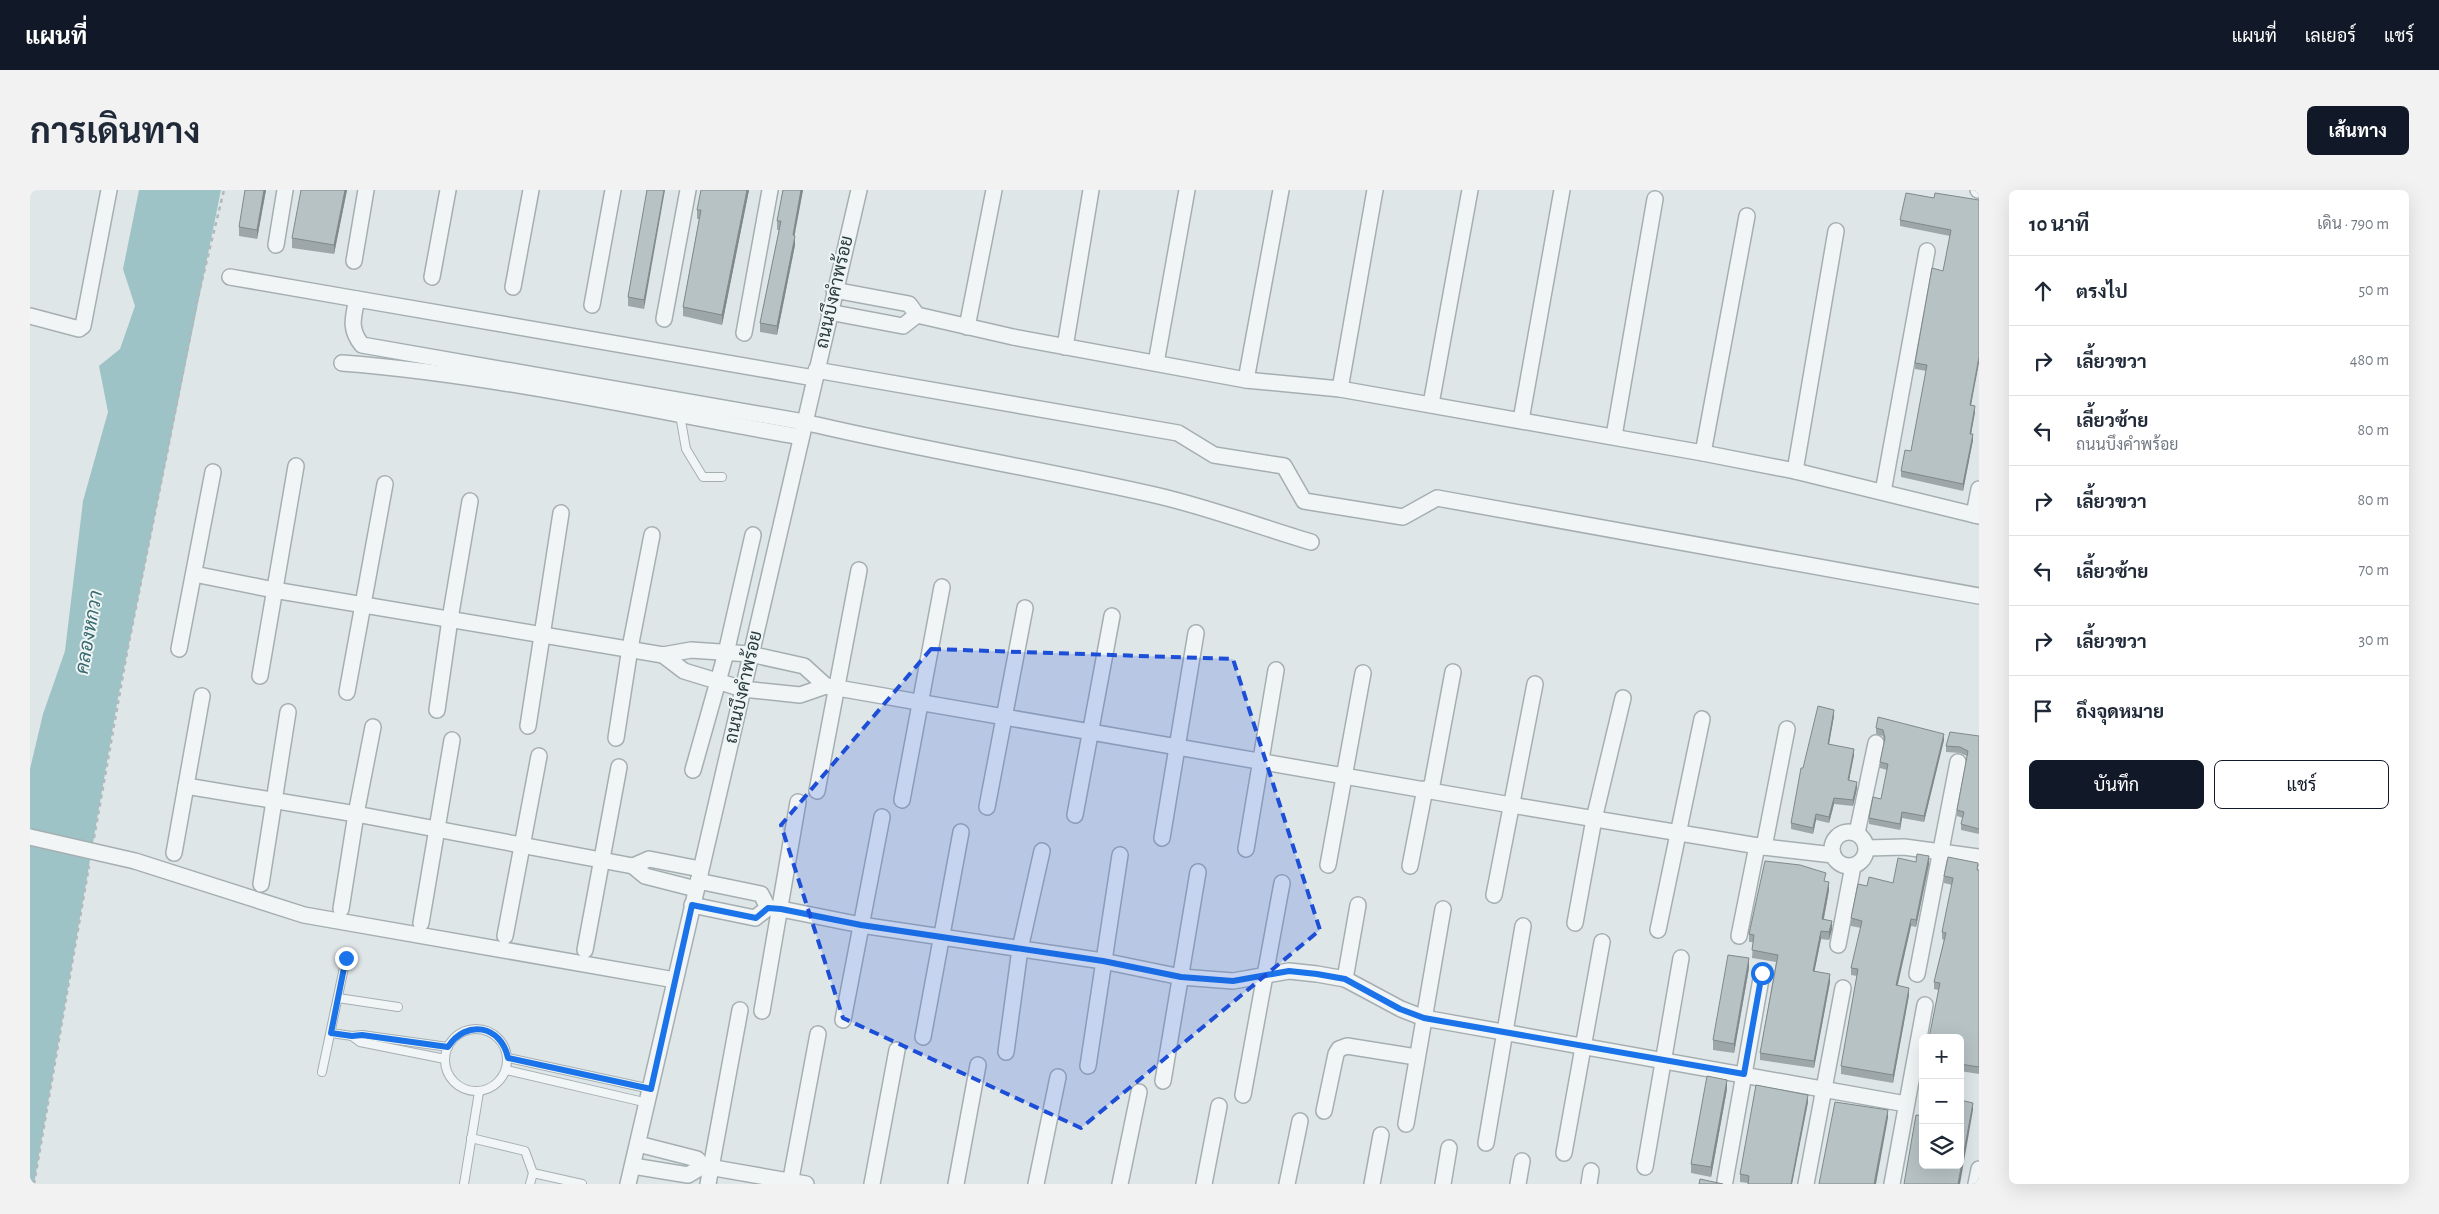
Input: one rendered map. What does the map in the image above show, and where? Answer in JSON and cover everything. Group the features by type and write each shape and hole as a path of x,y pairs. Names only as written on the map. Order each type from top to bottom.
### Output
{"street":[{"path":"30,316 79,329 83,326 110,190"},
{"path":"276,245 285,190"},
{"path":"354,261 366,190"},
{"path":"432,277 448,190"},
{"path":"514,287 531,190"},
{"path":"592,305 613,190"},
{"path":"664,319 688,190"},
{"path":"744,333 770,190"},
{"name":"ถนนบึงคำพร้อย","path":"628,1184 834,290 859,190"},
{"path":"967,327 994,190"},
{"path":"1066,347 1092,190"},
{"path":"1156,363 1187,190"},
{"path":"1246,380 1281,190"},
{"path":"1340,389 1375,190"},
{"path":"1431,404 1470,190"},
{"path":"1521,420 1562,190"},
{"path":"1614,436 1655,199"},
{"path":"1704,452 1747,216"},
{"path":"1795,470 1836,231"},
{"path":"1883,492 1927,251"},
{"path":"230,277 1178,433 1214,455 1284,466 1304,501 1403,517 1437,498 1979,596"},
{"path":"834,290 908,304 917,315 1066,347 1246,380 1340,389 1704,452 1795,470 1977,516 1979,489"},
{"path":"356,299 353,320 354,335 362,345 804,422 872,438 1064,475 1162,497 1311,542"},
{"path":"829,312 903,326 917,315"},
{"path":"342,363 406,368 680,414 800,438"},
{"path":"260,676 296,466"},
{"path":"179,649 213,472"},
{"path":"347,692 384,484"},
{"path":"437,710 470,501"},
{"path":"528,726 561,513"},
{"path":"616,738 630,648 652,535"},
{"path":"693,770 726,653 753,535"},
{"path":"817,791 832,686 859,570"},
{"path":"194,574 274,590 663,655 691,650 750,654 804,666 832,686 1594,819 1761,847 1833,855"},
{"path":"902,800 942,587"},
{"path":"987,807 1006,717 1025,608"},
{"path":"1075,815 1112,616"},
{"path":"1162,838 1196,633"},
{"path":"663,655 684,671 743,689 800,695 832,686"},
{"path":"1246,849 1276,670"},
{"path":"1410,866 1453,672"},
{"path":"1328,865 1363,673"},
{"path":"1494,895 1535,684"},
{"path":"174,853 202,696"},
{"path":"1575,923 1594,819 1623,698"},
{"path":"261,884 288,712"},
{"path":"1658,930 1702,719"},
{"path":"341,909 356,814 373,727"},
{"path":"1739,936 1787,729"},
{"path":"421,923 452,740"},
{"path":"1858,833 1876,743"},
{"path":"505,936 539,756"},
{"path":"1917,974 1958,762"},
{"path":"584,950 619,767"},
{"path":"186,786 356,814 633,866 645,876 698,880 761,894 775,909"},
{"path":"762,1011 775,909 798,802"},
{"path":"843,1020 882,817"},
{"path":"923,1037 962,832"},
{"path":"1846,832 1858,833 1867,848 1863,860 1853,866 1841,864 1833,855 1832,843 1840,834 1846,832"},
{"path":"30,837 135,861 304,915 675,980"},
{"path":"1867,848 1904,847 1941,850 1979,857"},
{"path":"1006,1052 1020,949 1042,850"},
{"path":"1088,1066 1120,855"},
{"path":"633,866 649,859 698,880"},
{"path":"1838,945 1853,866"},
{"path":"1164,1081 1198,872"},
{"path":"1243,1095 1282,884"},
{"path":"1345,979 1358,904"},
{"path":"692,905 756,918 775,909 861,925 1103,961 1181,977 1233,981 1289,971 1345,979 1400,1009 1424,1018 1906,1104"},
{"path":"1406,1124 1442,909"},
{"path":"1486,1142 1503,1033 1523,926"},
{"path":"1564,1153 1602,942"},
{"path":"1645,1167 1681,958"},
{"path":"1725,1181 1762,973"},
{"path":"1806,1184 1843,988"},
{"path":"1892,1184 1925,1005"},
{"path":"708,1184 707,1167 740,1010"},
{"path":"790,1183 818,1034"},
{"path":"1324,1111 1336,1054 1339,1049 1347,1046 1416,1057"},
{"path":"872,1184 896,1050"},
{"path":"956,1184 978,1065"},
{"path":"1036,1184 1058,1077"},
{"path":"1120,1184 1139,1092"},
{"path":"1204,1184 1219,1106"},
{"path":"1287,1184 1300,1120"},
{"path":"1372,1184 1381,1135"},
{"path":"638,1144 697,1159 707,1167 790,1183 806,1184"},
{"path":"1443,1184 1448,1148"},
{"path":"1518,1184 1522,1161"},
{"path":"633,1166 688,1175 707,1167"},
{"path":"1976,1184 1979,1169"}],"lane":[{"path":"680,414 686,449 703,477 722,477"},
{"path":"322,1072 346,958"},
{"path":"338,998 398,1007"},
{"path":"474,1029 482,1029 497,1036 506,1050 508,1058 506,1070 500,1081 494,1086 479,1092 470,1092 456,1084 446,1071 445,1059 448,1047 458,1034 474,1029"},
{"path":"331,1033 352,1036 362,1035 448,1047"},
{"path":"352,1036 360,1042 445,1059"},
{"path":"508,1058 649,1096"},
{"path":"506,1070 649,1096"},
{"path":"464,1184 479,1092"},
{"path":"471,1138 526,1151 533,1173 530,1184"},
{"path":"533,1173 582,1184"}],"path":[{"path":"94,838 128,647 173,420 197,301 224,190"},
{"path":"34,1184 91,858"}],"highlighted area":[{"path":"931,649 1233,659 1320,930 1081,1128 843,1018 781,825"}],"water":[{"name":"คลองหกวา","path":"139,190 221,190 118,698 34,1184 30,1184 30,769 43,714 65,651 83,501 108,412 99,366 120,349 135,306 123,269"}],"building":[{"path":"245,190 264,190 257,230 239,227"},
{"path":"301,190 345,190 334,245 292,238"},
{"path":"647,190 664,190 644,300 628,297"},
{"path":"701,190 747,190 722,315 683,307 701,210 697,210"},
{"path":"783,190 801,190 793,235 795,236 777,326 760,323 781,221 777,221"},
{"path":"1906,193 1934,198 1935,193 1979,200 1979,357 1970,405 1975,406 1970,434 1973,434 1963,484 1901,471 1905,450 1911,451 1927,365 1915,363 1932,268 1943,271 1951,230 1900,220"},
{"path":"1818,706 1834,710 1828,744 1854,749 1848,780 1857,782 1853,800 1834,798 1829,817 1816,814 1813,828 1791,823 1801,768 1803,768"},
{"path":"1878,717 1944,734 1924,816 1902,812 1900,824 1869,818 1873,797 1881,799 1888,764 1880,762 1885,738 1883,730 1876,728"},
{"path":"1950,732 1979,736 1979,829 1961,824 1964,812 1957,810 1968,751 1960,747 1946,746"},
{"path":"1917,854 1929,856 1916,920 1911,919 1896,985 1909,988 1893,1075 1841,1066 1858,969 1851,968 1862,921 1851,918 1858,884 1867,886 1869,877 1893,883 1898,858 1916,862"},
{"path":"1948,857 1978,863 1979,1067 1964,1065 1964,1034 1930,1034 1940,983 1934,982 1946,933 1942,932 1953,878 1944,876"},
{"path":"1765,861 1800,865 1826,873 1824,881 1829,882 1822,919 1832,921 1829,932 1821,931 1813,971 1830,974 1814,1061 1760,1053 1778,955 1752,950 1754,935 1749,934"},
{"path":"1728,955 1749,958 1734,1044 1713,1040"},
{"path":"1707,1076 1727,1080 1711,1167 1691,1164"},
{"path":"1756,1085 1808,1095 1791,1184 1748,1184 1749,1176 1740,1174"},
{"path":"1964,1101 1973,1103 1964,1152"},
{"path":"1835,1102 1888,1110 1874,1184 1819,1184"},
{"path":"1916,1115 1919,1115 1919,1169 1961,1169 1958,1184 1904,1184"},
{"path":"1700,1179 1723,1184 1699,1184"}],"route":[{"path":"346,958 331,1033 352,1036 362,1035 448,1047 458,1034 466,1030 482,1029 497,1036 506,1050 508,1058 651,1089 692,905 756,918 768,908 781,909 861,925 1103,961 1181,977 1233,981 1289,971 1317,974 1345,979 1400,1009 1424,1018 1744,1074 1762,973"}]}
